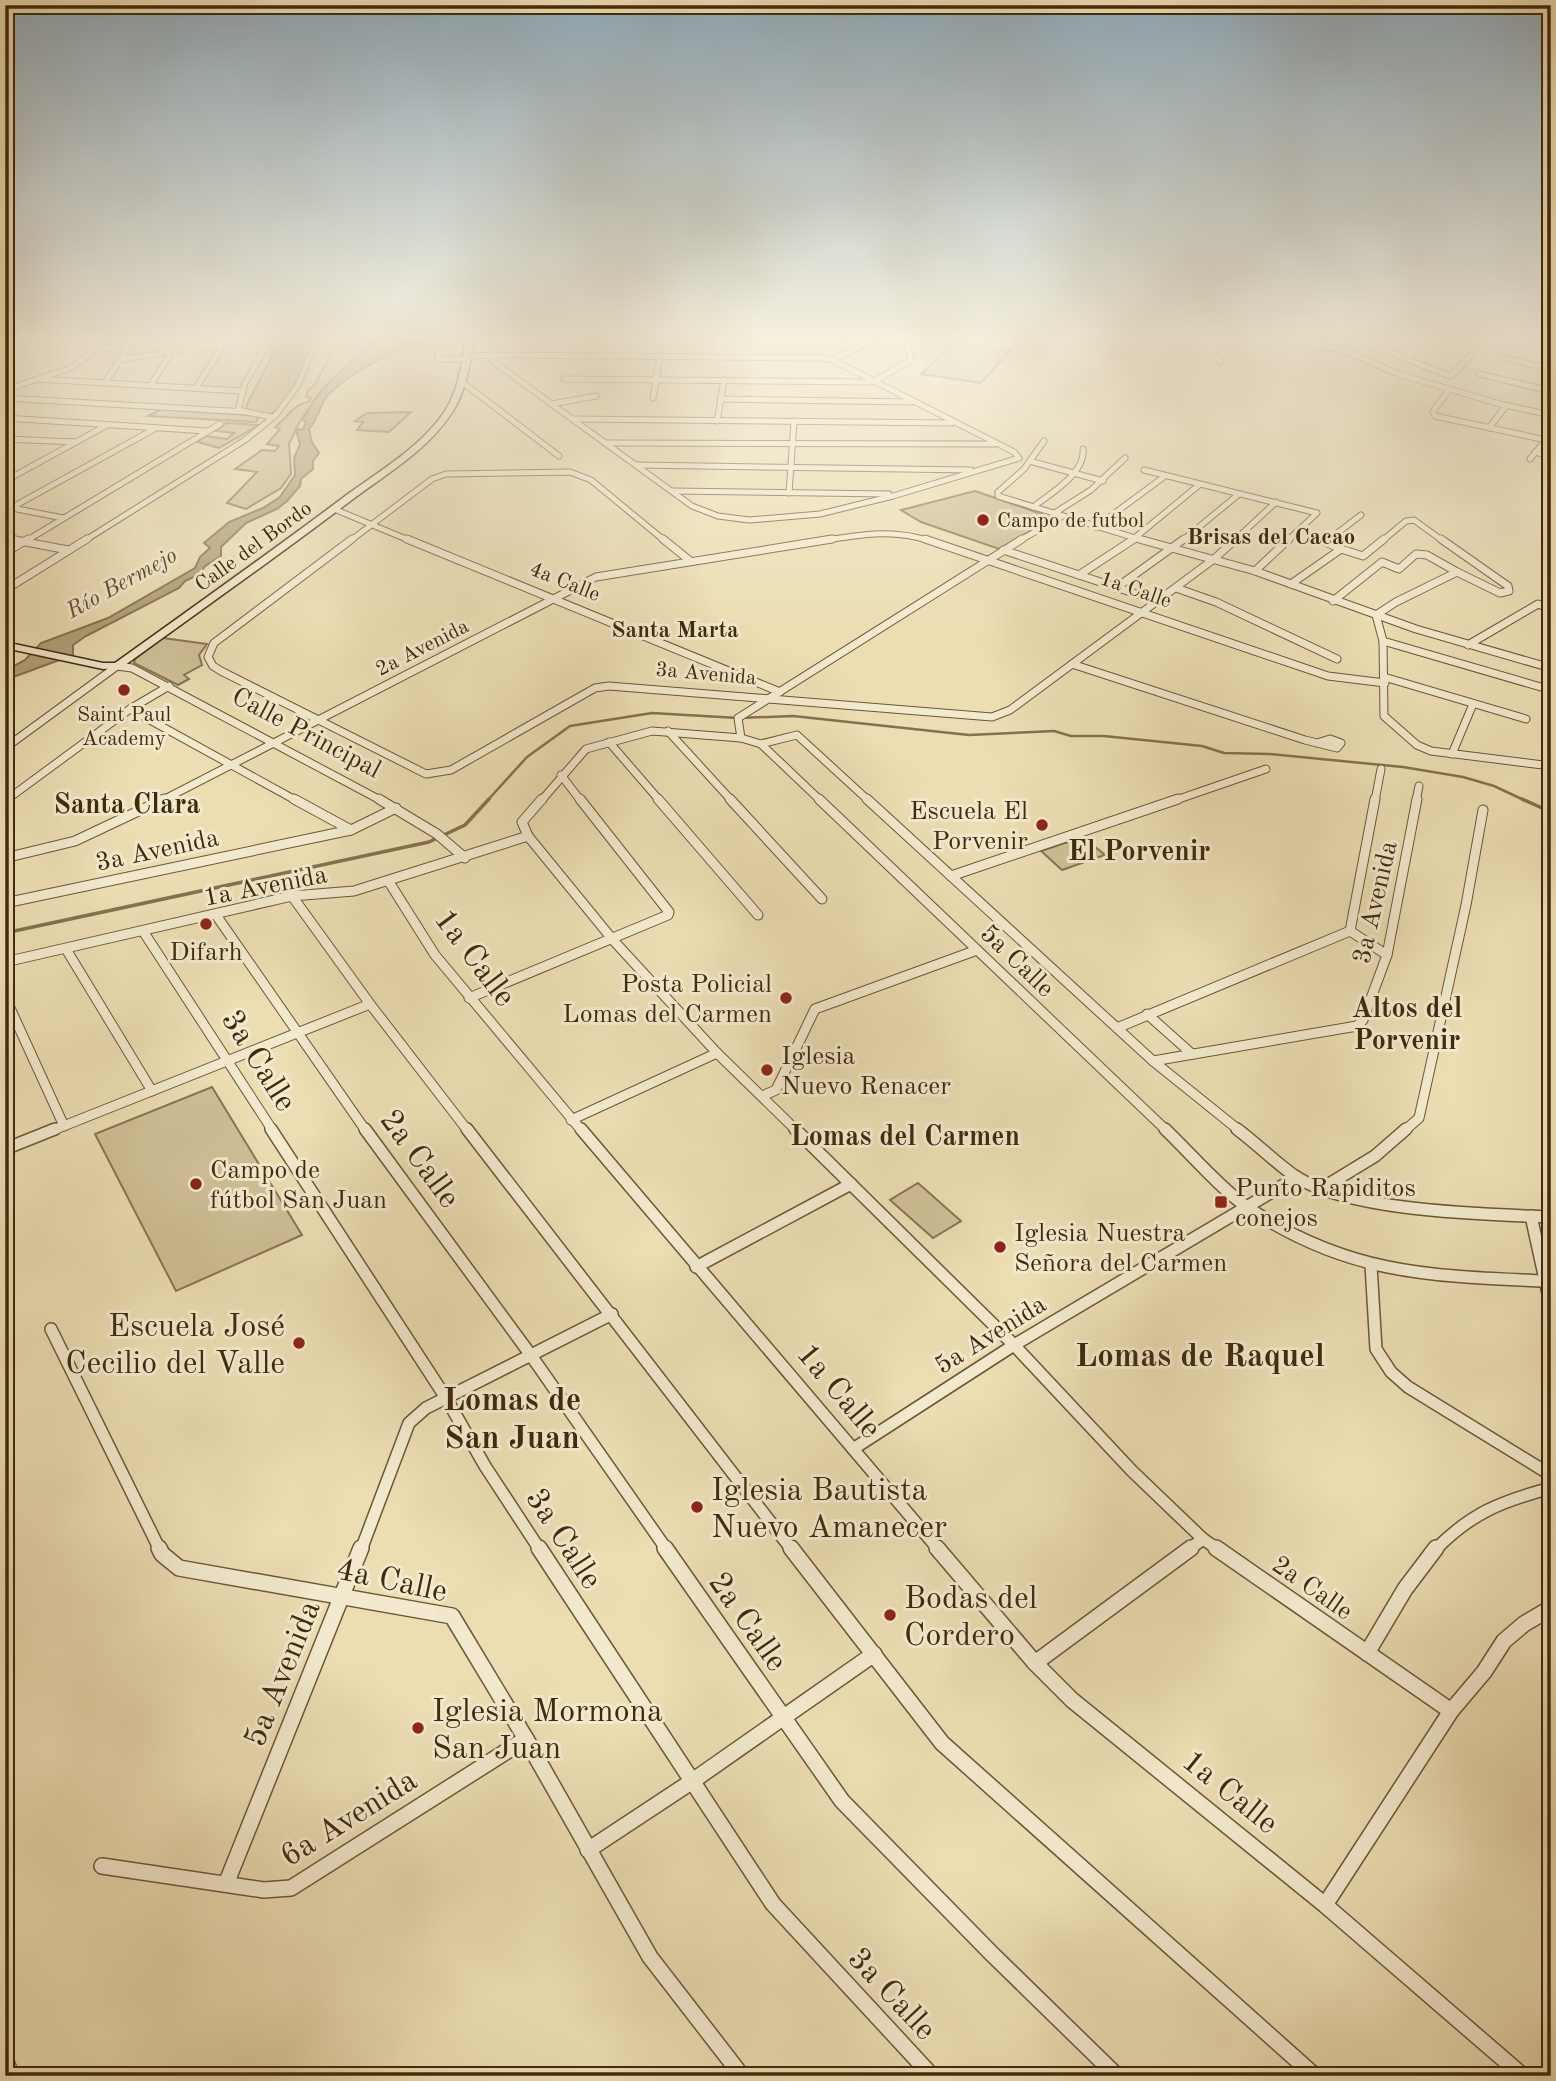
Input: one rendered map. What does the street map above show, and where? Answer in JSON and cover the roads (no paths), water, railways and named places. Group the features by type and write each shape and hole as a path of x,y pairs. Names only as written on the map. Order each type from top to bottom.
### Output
{"street":[{"path":"5,481 93,432"},
{"path":"8,508 148,432"},
{"path":"5,553 206,432"},
{"path":"5,590 254,432"},
{"name":"Calle del Bordo","path":"5,748 334,509 430,432"},
{"path":"528,432 559,456"},
{"path":"590,432 700,511 722,519 760,520 818,513 901,494 1018,457 1019,455 972,432"},
{"path":"789,493 794,432"},
{"path":"1516,432 1548,437"},
{"path":"1530,458 1548,437"},
{"path":"5,439 76,442"},
{"path":"1044,441 1033,461 1019,477 996,494 998,496 1061,517 1255,571 1416,629 1551,668"},
{"path":"604,443 992,444"},
{"path":"1033,507 1055,492 1076,471 1084,456 1083,449"},
{"path":"1535,452 1551,456"},
{"path":"1053,514 1103,481 1125,458"},
{"path":"1033,461 1076,471 1103,481"},
{"path":"635,465 980,471"},
{"path":"944,469 957,477"},
{"path":"1144,470 1317,513 1255,571"},
{"path":"5,472 14,476"},
{"path":"318,720 213,666 208,657 214,643 432,479 451,474 580,475 591,480 689,561"},
{"path":"1096,527 1165,476"},
{"path":"1079,575 1135,538 1199,485"},
{"path":"673,491 901,494"},
{"path":"1116,588 1172,549 1239,494"},
{"path":"1072,664 1214,559 1276,502"},
{"path":"8,508 63,519"},
{"name":"4a Calle","path":"334,509 780,692"},
{"path":"1361,515 1325,542 1399,569 1416,554 1420,554 1500,593 1509,591 1508,586 1414,520 1406,521 1363,555"},
{"path":"741,738 738,718 1003,550 1061,517"},
{"name":"2a Avenida","path":"5,858 66,843 103,830 596,577 875,532"},
{"name":"1a Calle","path":"875,532 907,533 1328,676 1384,680 1526,719"},
{"path":"5,538 68,550"},
{"path":"1291,584 1341,548"},
{"path":"1003,550 1158,601"},
{"path":"1333,600 1382,562"},
{"path":"1376,615 1396,602 1457,572"},
{"path":"1176,588 1216,601 1337,659"},
{"path":"1468,645 1538,604 1551,609"},
{"path":"1376,615 1383,641 1384,716 1417,745 1431,751 1551,766"},
{"path":"1383,641 1551,690"},
{"path":"5,645 87,663 117,666"},
{"path":"1072,664 1317,743"},
{"name":"3a Avenida","path":"318,720 421,772 434,774 450,770 595,688 624,685 992,716 1010,710 1072,664"},
{"name":"Calle Principal","path":"117,666 132,668 169,686 396,807 441,837 466,858"},
{"path":"5,801 130,709 169,686"},
{"path":"1452,754 1473,704"},
{"path":"130,709 351,830"},
{"path":"468,998 668,915 561,775 586,749 652,731 741,738 761,744 797,735 1153,1061 1297,1177 1321,1189 1346,1196 1461,1212 1551,1217"},
{"path":"668,731 822,899"},
{"path":"609,742 758,915"},
{"name":"5a Calle","path":"761,744 1245,1206"},
{"path":"951,876 1266,769"},
{"path":"1350,931 1381,769"},
{"name":"2a Calle","path":"561,775 522,822 528,835 612,940 717,1053 1014,1345 1132,1471 1203,1539 1451,1711"},
{"name":"3a Avenida","path":"1153,1061 1230,1050 1357,1026 1363,1020 1387,955 1419,786"},
{"name":"3a Avenida","path":"5,903 351,830 396,807"},
{"path":"1321,1189 1375,1156 1419,1118 1466,905 1483,810"},
{"name":"1a Avenida","path":"5,962 292,896 354,891 466,858 528,835"},
{"name":"1a Calle","path":"389,882 435,955 468,998 1035,1663 1072,1700 1325,1905 1523,2076"},
{"path":"292,896 370,1004 942,1743 1315,2076"},
{"name":"2a Calle","path":"216,915 400,1178 530,1354 842,1801 990,1953 1117,2076"},
{"path":"1117,1028 1350,931"},
{"path":"1350,931 1387,955"},
{"name":"3a Calle","path":"143,932 446,1398 485,1466 773,1904 932,2076"},
{"path":"66,949 152,1091"},
{"path":"762,1097 776,1090 815,1009 977,950"},
{"path":"5,998 64,1126"},
{"path":"5,1150 370,1004"},
{"path":"1147,1014 1192,1054"},
{"path":"571,1120 717,1053"},
{"name":"5a Avenida","path":"853,1449 1014,1345 1297,1177"},
{"path":"696,1267 851,1184"},
{"path":"1245,1206 1324,1248 1371,1265 1458,1276 1544,1281"},
{"path":"1531,1216 1551,1307"},
{"path":"1371,1265 1376,1349 1391,1372 1408,1387 1551,1475"},
{"name":"5a Avenida","path":"226,1884 343,1596 409,1423 426,1408 612,1314"},
{"name":"4a Calle","path":"51,1329 162,1554 170,1563 179,1567 452,1616 526,1739 650,1958 742,2076"},
{"path":"1367,1653 1408,1581 1432,1553 1468,1520 1517,1496 1551,1488"},
{"path":"1035,1663 1203,1539"},
{"path":"1325,1905 1451,1711 1504,1641 1524,1624 1551,1608"},
{"path":"588,1850 691,1782 874,1654"},
{"name":"6a Avenida","path":"102,1866 264,1890 291,1888 526,1739"},
{"path":"5,2060 12,2076"}],"waterway":[{"path":"487,801 527,757 570,726 652,713 738,718 793,716 969,735 1054,731 1071,736 1104,736 1202,746 1224,753 1269,754 1403,767 1463,777 1494,786 1526,801"},
{"path":"5,933 429,842 465,825 489,799"},
{"path":"1522,799 1551,812"}],"place":[{"name":"Campo de futbol","path":"983,520"},
{"name":"Saint Paul Academy","path":"124,690"},
{"name":"Escuela El Porvenir","path":"1042,825"},
{"name":"Difarh","path":"206,924"},
{"name":"Posta Policial Lomas del Carmen","path":"786,998"},
{"name":"Iglesia Nuevo Renacer","path":"767,1070"},
{"name":"Campo de fútbol San Juan","path":"196,1184"},
{"name":"Punto Rapiditos conejos","path":"1221,1202"},
{"name":"Iglesia Nuestra Señora del Carmen","path":"1000,1247"},
{"name":"Escuela José Cecilio del Valle","path":"299,1343"},
{"name":"Iglesia Bautista Nuevo Amanecer","path":"697,1507"},
{"name":"Bodas del Cordero","path":"890,1615"},
{"name":"Iglesia Mormona San Juan","path":"418,1728"}],"district":[{"name":"Brisas del Cacao","path":"1271,536"},
{"name":"Santa Marta","path":"675,629"},
{"name":"Santa Clara","path":"127,803"},
{"name":"El Porvenir","path":"1139,850"},
{"name":"Altos del Porvenir","path":"1407,1023"},
{"name":"Lomas del Carmen","path":"905,1135"},
{"name":"Lomas de Raquel","path":"1200,1354"},
{"name":"Lomas de San Juan","path":"512,1417"}],"water label":[{"name":"Río Bermejo","path":"121,582"}]}
